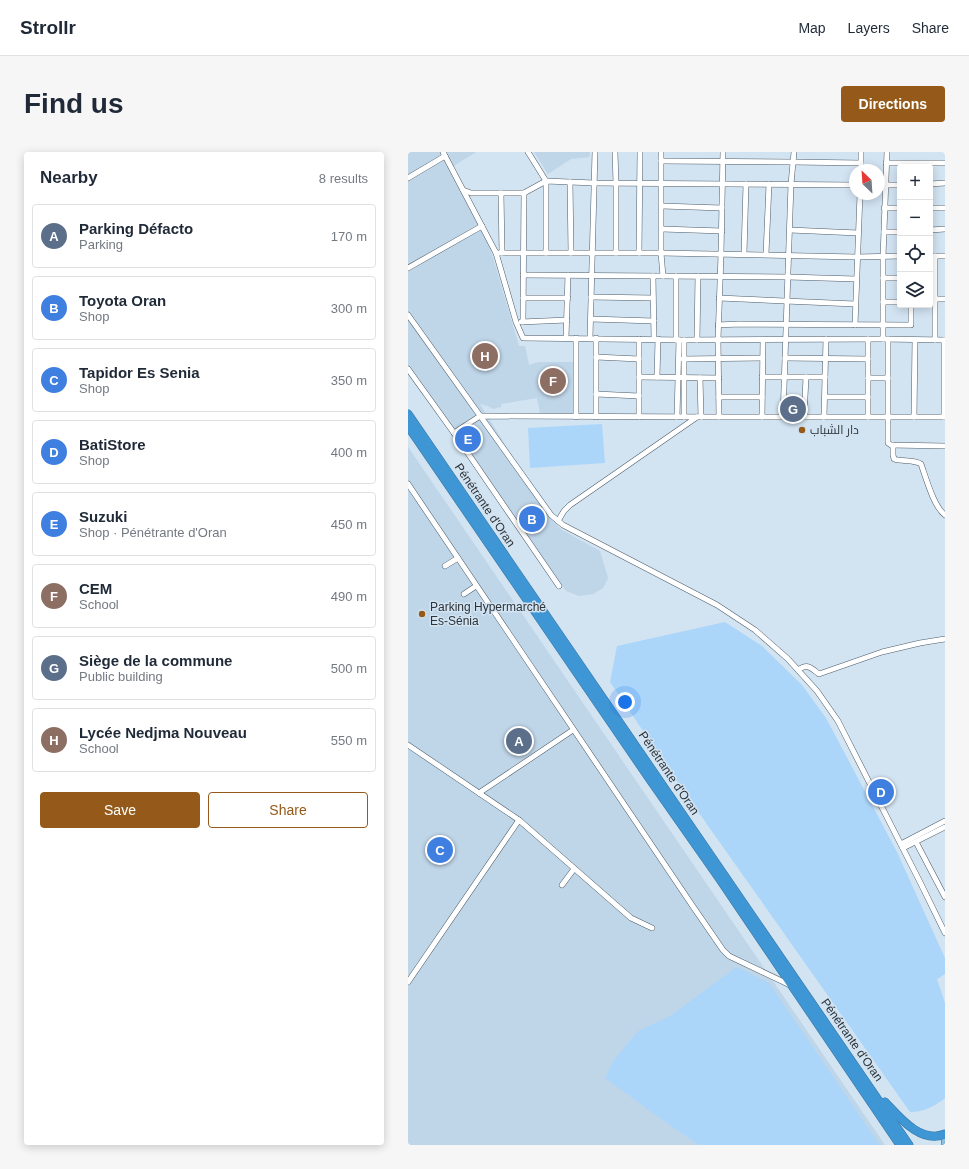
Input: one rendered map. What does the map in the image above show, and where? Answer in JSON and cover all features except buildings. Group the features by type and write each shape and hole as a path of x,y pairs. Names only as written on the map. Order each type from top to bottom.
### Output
{"highway":[{"name":"Pénétrante d'Oran","path":"408,414 909,1145"},
{"name":"Pénétrante d'Oran","path":"408,426 719,878 900,1145"},
{"path":"866,1082 913,1129 934,1137 945,1134"},
{"path":"880,1115 897,1145"}],"street":[{"path":"528,152 546,181 546,253"},
{"path":"595,152 591,319 596,357 596,417"},
{"path":"615,152 616,253"},
{"path":"639,253 640,152"},
{"path":"661,152 661,253 663,276"},
{"path":"719,417 718,325 722,230 723,152"},
{"path":"783,417 791,184 794,152"},
{"path":"662,161 861,163 861,152"},
{"path":"886,152 885,185 897,185"},
{"path":"408,178 444,154 496,253 516,322 523,338 679,340 944,340 945,417 480,416 454,433"},
{"path":"886,163 945,163"},
{"path":"463,190 471,193 524,193 546,181 594,183 640,182 849,186"},
{"path":"570,182 571,253"},
{"path":"744,254 746,184"},
{"path":"766,254 769,184"},
{"path":"933,184 945,184"},
{"path":"501,193 502,253"},
{"path":"523,322 524,193"},
{"path":"855,324 860,200"},
{"path":"884,200 883,325 888,378 888,441 893,445 945,446"},
{"path":"662,206 722,208"},
{"path":"884,208 897,208"},
{"path":"933,208 945,208"},
{"path":"408,268 482,226"},
{"path":"662,229 722,230"},
{"path":"933,230 945,229"},
{"path":"790,230 858,233"},
{"path":"884,232 897,232"},
{"path":"496,253 789,254 858,257 897,256"},
{"path":"935,340 933,256 945,256"},
{"path":"524,274 856,279"},
{"path":"566,338 568,275"},
{"path":"653,276 657,377"},
{"path":"676,276 684,417"},
{"path":"697,340 698,276"},
{"path":"883,278 897,278"},
{"path":"591,297 653,298"},
{"path":"523,298 568,298"},
{"path":"719,298 855,304"},
{"path":"935,299 945,299"},
{"path":"883,302 897,302"},
{"path":"718,325 911,325 911,308"},
{"path":"408,315 551,515 563,525 717,605 755,630 788,659 817,691 838,721 945,933"},
{"path":"591,319 654,321"},
{"path":"516,322 567,320"},
{"path":"576,338 576,416"},
{"path":"639,339 639,417"},
{"path":"824,417 826,339"},
{"path":"868,339 868,417"},
{"path":"677,417 683,359 679,340"},
{"path":"762,417 763,340"},
{"path":"914,417 915,340"},
{"path":"596,357 639,359"},
{"path":"683,359 762,358"},
{"path":"785,358 868,359"},
{"path":"408,369 454,433 559,586"},
{"path":"639,377 719,378"},
{"path":"762,377 825,377"},
{"path":"699,417 700,378"},
{"path":"804,417 806,378"},
{"path":"868,378 888,378"},
{"path":"596,394 639,396"},
{"path":"719,397 762,397"},
{"path":"825,397 868,397"},
{"path":"558,521 570,505 699,417"},
{"path":"893,445 894,459 898,461 917,462 921,464 933,496 940,510 945,515"},
{"path":"408,484 723,950 729,956 792,986"},
{"path":"445,566 458,558"},
{"path":"464,594 476,586"},
{"path":"798,670 803,666 808,666 819,674 882,652 945,639"},
{"path":"479,793 573,730"},
{"path":"408,744 519,820 631,918 652,928"},
{"path":"408,982 519,820"},
{"path":"902,846 945,821"},
{"path":"902,846 916,842 945,827"},
{"path":"916,842 945,897"},
{"path":"562,885 574,869"}],"shaded area":[{"path":"408,152 476,152 449,169 484,227 519,346 525,346 529,365 539,362 573,362 573,413 540,413 537,398 501,404 501,407 493,409 480,404 551,519 562,530 600,551 608,578 603,588 593,594 579,596 566,591 408,370"},
{"path":"534,152 590,152 589,157 571,159 548,174"},
{"path":"602,424 605,463 530,468 528,428"},
{"path":"408,447 885,1145 408,1145"},
{"path":"725,622 762,646 802,685 826,718 897,852 945,958 945,974 937,979 945,1003 945,1098 929,1108 910,1112 687,796 610,682 617,646"},
{"path":"737,967 769,983 880,1145 699,1145 605,1078 613,1061 638,1031 670,1016"}],"place":[{"name":"Lycée Nedjma Nouveau","path":"485,356"},
{"name":"CEM","path":"553,381"},
{"name":"Siège de la commune","path":"793,409"},
{"name":"دار الشباب","path":"802,430"},
{"name":"Suzuki","path":"468,439"},
{"name":"Toyota Oran","path":"532,519"},
{"name":"Parking Hypermarché Es-Sénia","path":"422,614"},
{"name":"Parking Défacto","path":"519,741"},
{"name":"BatiStore","path":"881,792"},
{"name":"Tapidor Es Senia","path":"440,850"}]}
